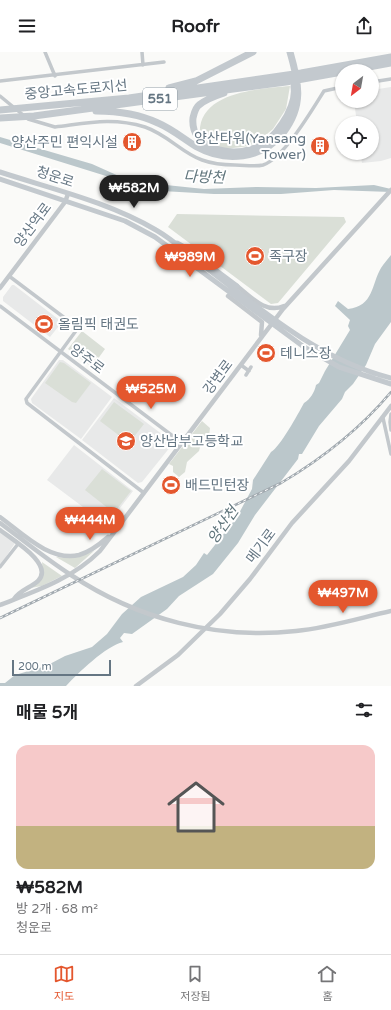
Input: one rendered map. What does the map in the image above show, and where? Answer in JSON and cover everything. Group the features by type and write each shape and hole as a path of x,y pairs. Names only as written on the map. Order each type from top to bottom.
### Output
{"highway":[{"path":"129,98 196,81 253,52"},
{"path":"240,88 210,98 196,108 193,123 195,133 206,146 234,153 243,152 261,145 280,128 289,115 295,91 292,68 286,52"},
{"path":"48,113 114,111 158,123 198,147 217,155 235,157 254,154 279,138 288,125 297,106 299,91 290,52"},
{"name":"중앙고속도로지선","path":"0,118 34,116 240,88 391,57"},
{"path":"379,65 391,63"},
{"name":"중앙고속도로지선","path":"301,76 335,73"},
{"name":"중앙고속도로지선","path":"0,110 129,98 285,79"}],"main road":[{"name":"청운로","path":"0,172 112,208 137,219 168,238 183,254"},
{"name":"청운로","path":"0,180 125,221 183,254"},
{"path":"168,238 186,248 236,286"},
{"path":"166,245 179,259 228,296"},
{"path":"183,254 306,342 341,360 373,373 391,378"},
{"path":"183,254 304,347 339,367 391,384"}],"street":[{"path":"45,52 55,76"},
{"path":"142,52 143,66"},
{"path":"0,81 143,66 164,62"},
{"path":"379,81 391,79"},
{"path":"0,96 28,119 50,126 60,127 89,121 124,122 147,128 171,140 181,149 202,160 220,164 262,165 272,159 297,134 324,91 335,89"},
{"name":"강변로","path":"0,605 48,587 80,568 100,551 286,306 391,190"},
{"name":"양산역로","path":"0,288 65,202 68,194"},
{"path":"9,276 78,328 26,399 27,403 144,493"},
{"path":"236,286 267,309 277,310 286,306"},
{"path":"228,296 262,322 263,328 261,338"},
{"name":"양주로","path":"0,306 182,443"},
{"path":"241,365 250,369 246,375"},
{"name":"메기로","path":"136,686 178,654 220,614 250,579 292,524 349,461 391,406"},
{"path":"391,414 391,430"},
{"path":"383,418 391,454"},
{"path":"0,517 49,552 60,556 71,556 86,553 113,534"},
{"path":"0,523 71,575 122,604 147,614 174,622 245,633 298,631 391,612"},
{"path":"0,530 36,557 41,564 41,576 38,581 19,592 13,600"},
{"path":"0,567 18,544"}],"shaded area":[{"path":"290,86 286,109 273,129 261,139 249,146 225,149 212,147 200,136 201,121 208,110 219,101 232,95 247,91"},
{"path":"391,87 391,158 381,161 362,163 361,160 379,160 379,116 356,116 355,108 379,108 379,89"},
{"path":"0,137 92,164 121,177 166,185 204,189 257,187 316,188 374,185 391,189 391,192 334,190 281,194 214,194 162,191 135,185 0,143"},
{"path":"177,214 344,217 346,222 278,303 271,304 168,227"},
{"name":"양산천","path":"391,255 391,322 375,344 366,365 353,384 319,426 302,454 299,454 298,459 255,515 238,543 213,574 179,596 167,609 132,634 124,633 120,638 123,642 101,654 85,667 66,686 0,686 0,683 5,683 15,675 46,666 65,656 92,647 107,634 122,614 141,597 183,577 196,565 204,553 207,555 237,517 252,489 253,480 271,452 284,437 304,403 312,395 316,385 319,383 350,330 348,326 350,320 335,306 338,301 348,309 363,304 370,294 381,268"},
{"path":"12,285 62,322 50,337 3,301 3,297"},
{"path":"82,331 105,349 92,367 68,349"},
{"path":"59,360 63,360 112,397 81,439 32,403 31,399"},
{"path":"60,362 64,363 91,383 76,403 72,402 45,383"},
{"name":"양산남부고등학교","path":"114,398 171,441 171,446 142,482 138,483 82,440"},
{"path":"114,402 144,424 133,438 125,440 100,421"},
{"path":"202,421 210,428 209,436 203,436 199,451 187,462 185,472 179,477 173,472 173,466 169,464"},
{"path":"74,445 133,491 107,525 47,480"},
{"path":"102,469 131,491 114,513 85,490"},
{"name":"배드민턴장","path":"172,475 180,481 169,495 161,488"},
{"path":"0,531 15,543 0,566"},
{"path":"94,551 75,568 56,557 71,558"},
{"path":"42,562 62,576 42,586 30,588 43,573"}],"railway":[{"path":"0,618 281,483 312,463 340,442 367,418 391,392"}],"place":[{"name":"양산주민 편익시설","path":"132,142"},
{"name":"양산타워(Yansang Tower)","path":"320,146"},
{"name":"족구장","path":"255,256"},
{"name":"올림픽 태권도","path":"44,324"},
{"name":"테니스장","path":"266,353"},
{"name":"양산남부고등학교","path":"126,441"},
{"name":"배드민턴장","path":"171,485"}],"water label":[{"name":"다방천","path":"204,177"}]}
